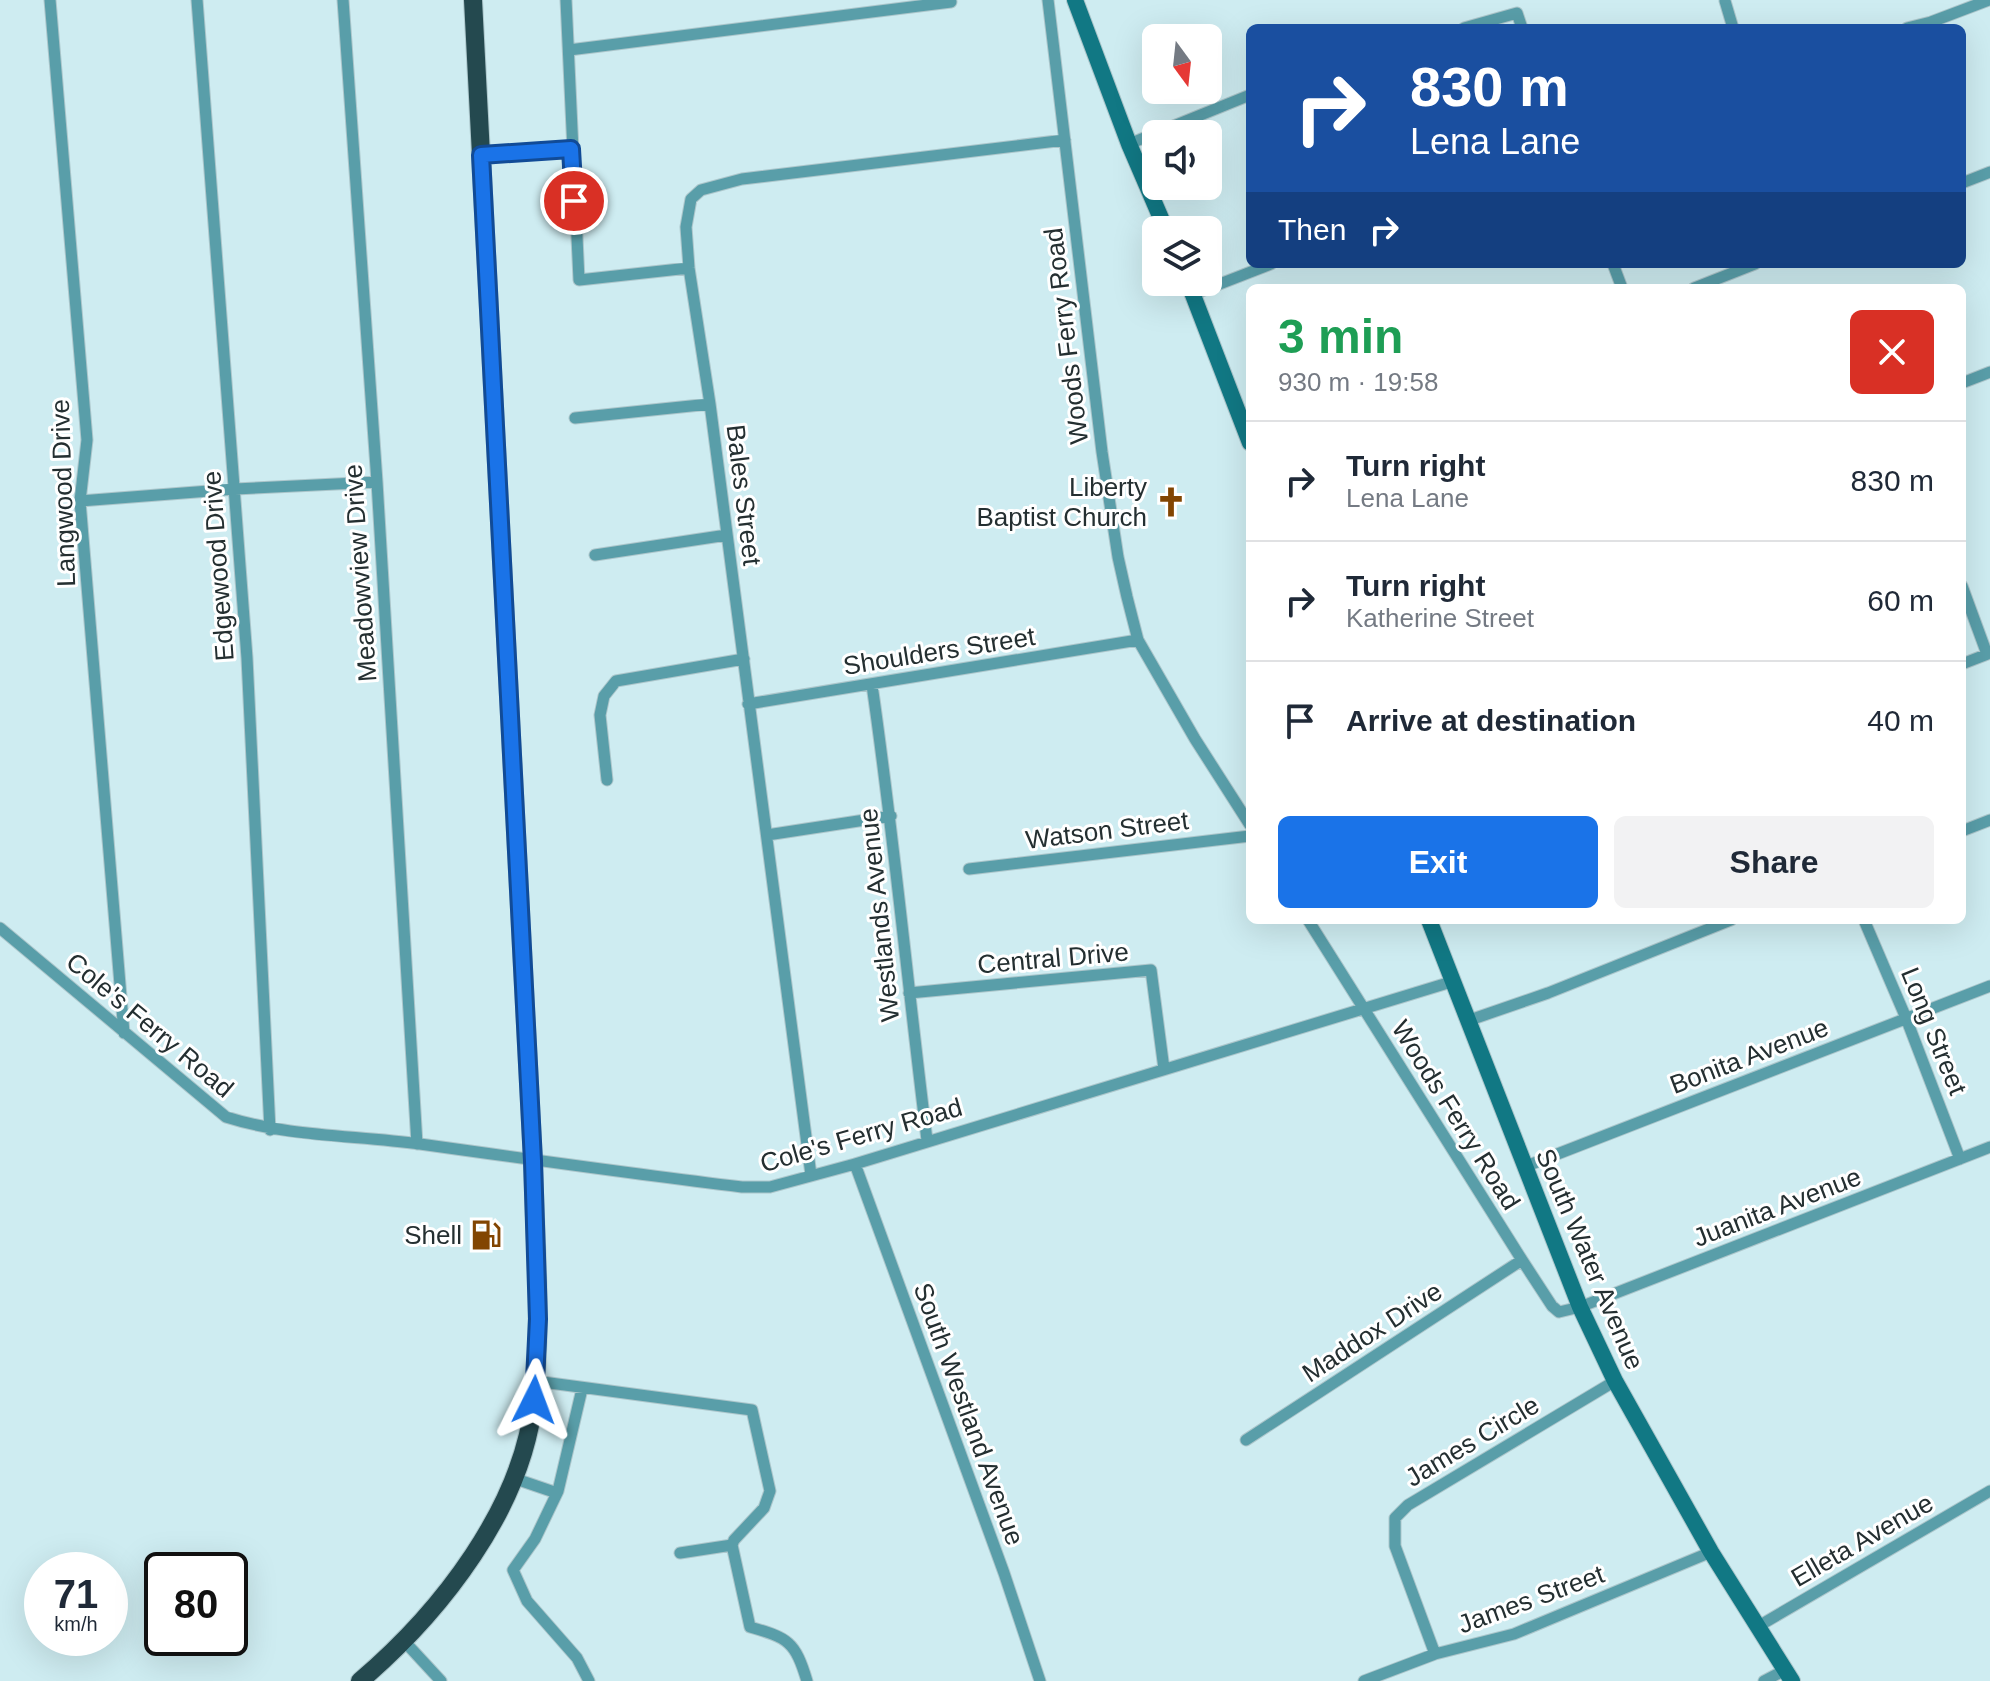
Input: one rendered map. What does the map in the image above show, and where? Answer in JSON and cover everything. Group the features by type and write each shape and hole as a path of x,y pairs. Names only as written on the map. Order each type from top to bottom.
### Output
{"highway":[{"path":"360,1681 405,1642 458,1576 497,1512 526,1443 535,1381 538,1319 533,1161 473,0"}],"main road":[{"path":"1075,0 1129,144 1160,216"},
{"path":"1194,296 1246,432"},
{"name":"South Water Avenue","path":"1430,924 1580,1307 1615,1381 1711,1552 1789,1676"}],"street":[{"name":"Langwood Drive","path":"50,0 87,440 80,501 124,1033"},
{"name":"Edgewood Drive","path":"197,0 247,658 270,1130"},
{"name":"Meadowview Drive","path":"343,0 377,482 417,1144"},
{"path":"566,0 579,280 689,268"},
{"name":"Woods Ferry Road","path":"1048,0 1108,494 1118,557 1138,640 1195,739 1246,819"},
{"path":"1923,24 1989,0"},
{"path":"1725,1 1732,24"},
{"path":"569,50 951,2"},
{"path":"1478,24 1517,13 1521,24"},
{"path":"1129,144 1246,97"},
{"name":"Bales Street","path":"811,1175 710,404 689,268 686,227 691,199 701,190 742,179 1065,140"},
{"path":"481,155 571,149"},
{"path":"1966,181 1990,172"},
{"path":"1222,279 1258,268"},
{"path":"1704,284 1745,268"},
{"path":"1966,381 1990,372"},
{"path":"575,418 710,404"},
{"path":"80,501 377,482"},
{"path":"595,555 727,535"},
{"path":"1966,596 1989,654 1966,663"},
{"name":"Shoulders Street","path":"748,704 1138,640"},
{"path":"607,780 600,715 604,696 616,681 744,659"},
{"name":"Westlands Avenue","path":"872,685 891,816 927,1140"},
{"path":"767,835 891,816"},
{"path":"1966,829 1990,820"},
{"name":"Watson Street","path":"969,869 1246,836"},
{"name":"Woods Ferry Road","path":"1310,924 1552,1306 1559,1312 1580,1307"},
{"path":"1467,1021 1548,993 1721,924"},
{"name":"Long Street","path":"1866,924 1960,1159"},
{"name":"Cole's Ferry Road","path":"0,928 226,1117 270,1130 417,1144 742,1187 770,1187 855,1164 1451,982"},
{"name":"Central Drive","path":"909,993 1151,970 1164,1069"},
{"name":"Bonita Avenue","path":"1524,1167 1990,986"},
{"name":"Juanita Avenue","path":"1580,1307 1990,1147"},
{"name":"South Westland Avenue","path":"855,1164 1040,1681"},
{"name":"Maddox Drive","path":"1246,1440 1522,1260"},
{"path":"535,1381 752,1410 770,1491 764,1508 732,1545 750,1627 791,1642 807,1681"},
{"name":"James Circle","path":"1435,1654 1395,1546 1395,1518 1408,1505 1615,1381"},
{"path":"582,1389 557,1493 535,1539 513,1570 527,1601 577,1658 589,1681"},
{"path":"513,1478 557,1493"},
{"name":"Elleta Avenue","path":"1757,1627 1990,1491"},
{"path":"680,1553 732,1545"},
{"name":"James Street","path":"1364,1681 1435,1654 1514,1634 1711,1552"},
{"path":"405,1642 441,1681"},
{"path":"1764,1681 1789,1676"}],"place":[{"name":"Liberty Baptist Church","path":"1171,502"},
{"name":"Shell","path":"486,1235"}],"route":[{"path":"534,1400 538,1319 533,1161 481,155 571,149 574,201"}]}
